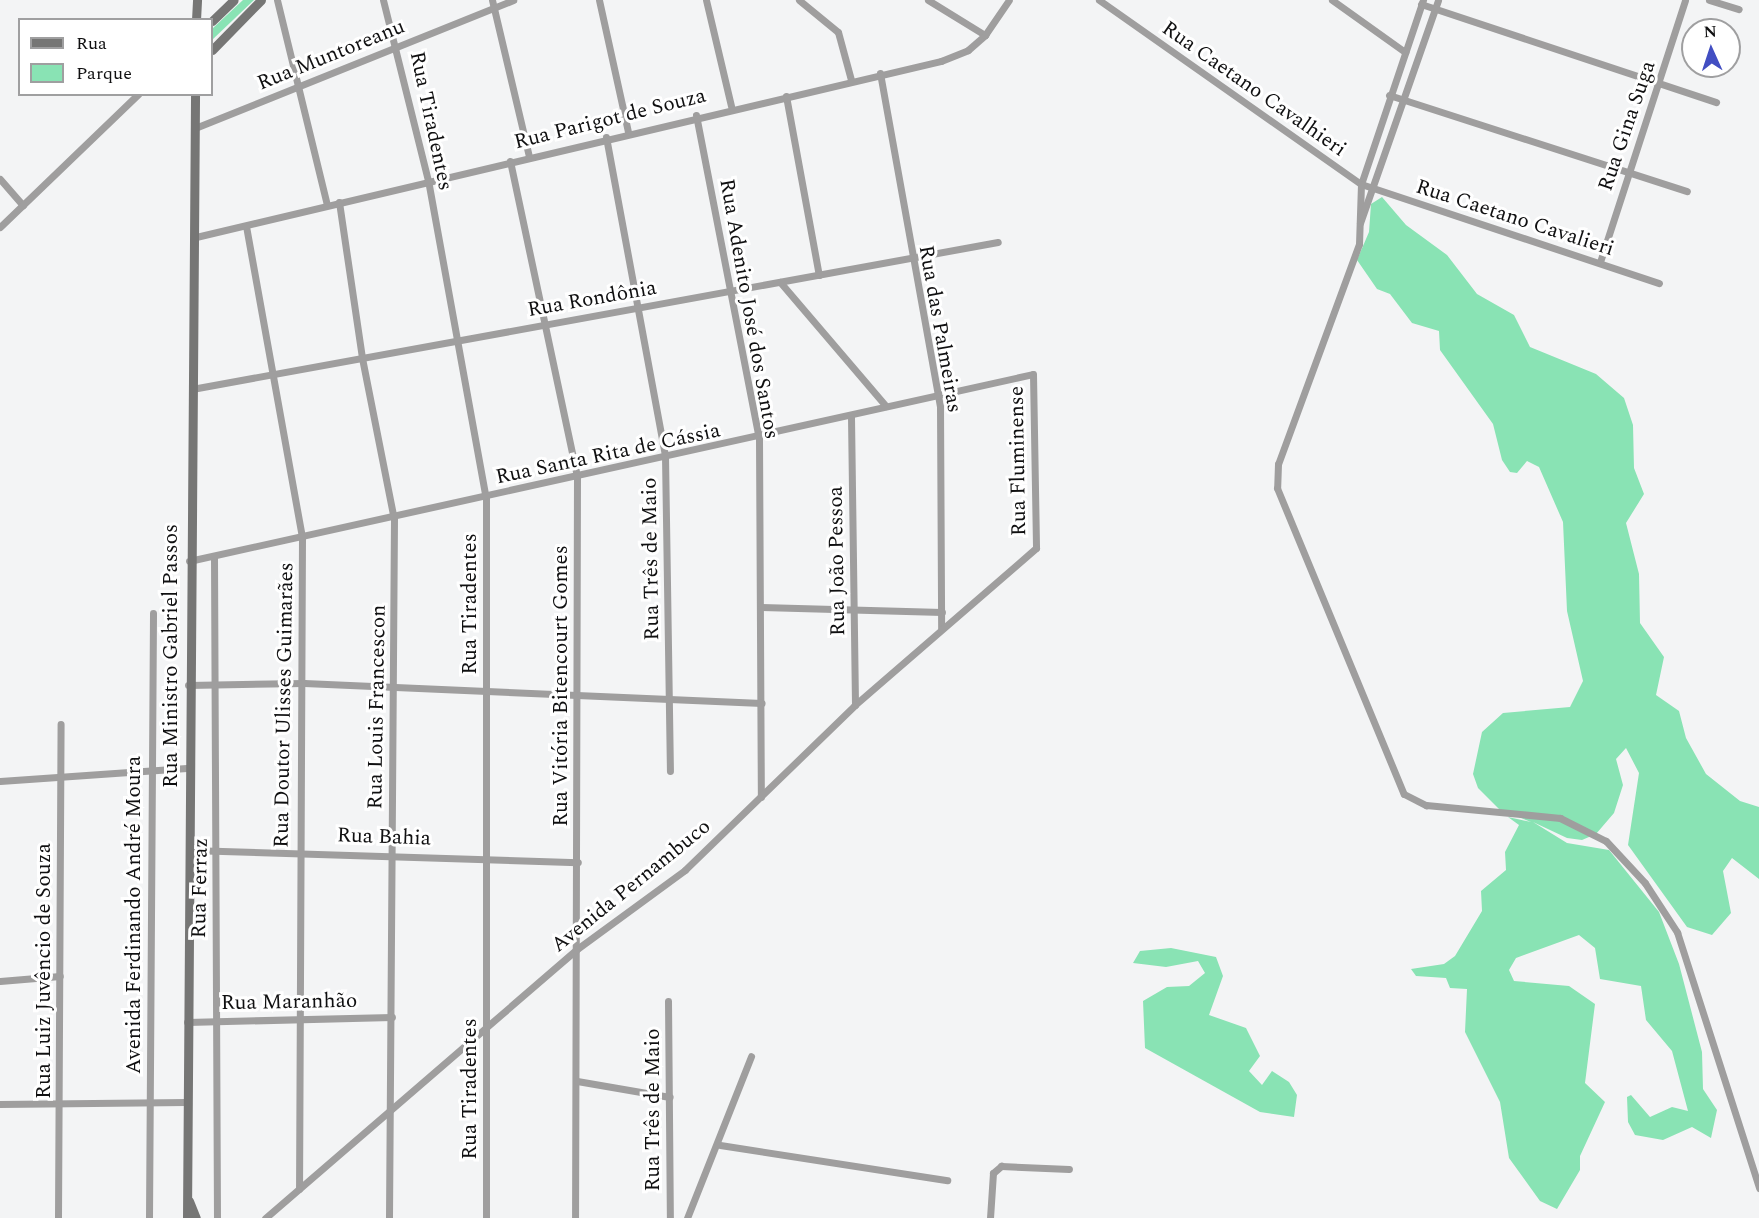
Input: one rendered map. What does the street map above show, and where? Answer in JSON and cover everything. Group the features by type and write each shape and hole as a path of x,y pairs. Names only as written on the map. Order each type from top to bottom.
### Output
{"main road":[{"path":"196,18 197,0"},
{"path":"213,20 234,0"},
{"path":"213,49 261,0"},
{"name":"Rua Ministro Gabriel Passos","path":"187,1218 185,1190 189,850 187,768 196,237 195,96"},
{"path":"185,1190 196,1218"}],"street":[{"path":"278,0 327,205"},
{"name":"Rua Tiradentes","path":"383,0 398,46 428,180 486,498 488,1027 486,1218"},
{"name":"Rua Muntoreanu","path":"195,128 398,46 493,4 513,0"},
{"path":"599,0 628,132"},
{"path":"706,0 731,106"},
{"path":"799,0 837,32 851,80"},
{"path":"928,0 985,35"},
{"name":"Rua Parigot de Souza","path":"196,237 731,106 786,96 941,60 968,50 985,35 1009,0"},
{"name":"Rua Caetano Cavalhieri","path":"1099,0 1361,184"},
{"path":"1332,0 1405,52"},
{"path":"1360,224 1375,189 1438,0"},
{"name":"Rua Gina Suga","path":"1600,262 1660,84 1685,0"},
{"path":"1709,0 1739,9"},
{"path":"1716,102 1435,9 1422,2 1361,184 1359,244 1276,477 1285,513 1396,783 1412,800 1560,818 1606,841 1630,865 1677,932 1759,1188"},
{"path":"493,4 529,156"},
{"name":"Rua das Palmeiras","path":"880,73 910,258 936,395 941,628"},
{"path":"1389,95 1687,191"},
{"path":"0,227 136,96"},
{"path":"786,96 819,275"},
{"name":"Rua Adenito José dos Santos","path":"696,115 759,439 761,797"},
{"name":"Rua Três de Maio","path":"606,137 641,307 665,456 671,699 670,771"},
{"name":"Rua Vitória Bitencourt Gomes","path":"510,161 577,475 579,694 575,1218"},
{"path":"0,179 23,205"},
{"name":"Rua Caetano Cavalieri","path":"1361,184 1659,283"},
{"name":"Rua Louis Francescon","path":"339,202 362,358 394,519 396,686 390,854 392,1017 389,1218"},
{"name":"Rua Doutor Ulisses Guimarães","path":"246,226 302,538 304,683 300,850 299,1189"},
{"name":"Rua Rondônia","path":"192,389 998,242"},
{"path":"780,282 886,406"},
{"name":"Rua Santa Rita de Cássia","path":"189,561 214,558 394,519 665,456 759,439 851,417 886,406 1032,374"},
{"name":"Rua Fluminense","path":"1032,374 1036,548"},
{"name":"Rua João Pessoa","path":"851,417 855,705"},
{"name":"Avenida Pernambuco","path":"265,1218 577,949 685,870 855,705 941,628 1036,548"},
{"name":"Rua Ferraz","path":"214,558 218,683 215,1020 217,1218"},
{"path":"761,607 942,612"},
{"name":"Avenida Ferdinando André Moura","path":"149,1218 153,613"},
{"path":"188,685 304,683 487,689 762,703"},
{"name":"Rua Luiz Juvêncio de Souza","path":"58,1218 61,724"},
{"path":"0,780 187,768"},
{"name":"Rua Bahia","path":"189,850 218,848 300,850 486,856 578,862"},
{"path":"0,981 60,976"},
{"name":"Rua Três de Maio","path":"668,1001 670,1218"},
{"name":"Rua Maranhão","path":"187,1022 392,1017"},
{"path":"687,1218 720,1145 751,1056"},
{"path":"577,1081 670,1096"},
{"path":"0,1104 60,1106 186,1102"},
{"path":"720,1145 946,1180"},
{"path":"990,1218 993,1173 1001,1166 1069,1169"}],"green space":[{"path":"243,0 254,0 213,39 213,28"},
{"path":"1382,197 1406,225 1447,255 1477,294 1514,315 1530,347 1596,374 1624,398 1633,425 1634,468 1644,494 1626,523 1639,574 1640,623 1664,657 1656,695 1679,711 1686,738 1706,774 1740,801 1759,807 1759,879 1732,858 1723,871 1731,913 1712,935 1687,927 1628,845 1639,773 1626,748 1616,759 1623,785 1614,813 1596,834 1582,840 1567,838 1533,822 1567,843 1609,850 1659,912 1679,964 1702,1052 1703,1089 1717,1110 1711,1138 1692,1127 1663,1140 1635,1135 1628,1122 1627,1097 1631,1095 1650,1117 1672,1107 1688,1111 1672,1051 1646,1020 1641,986 1600,979 1595,948 1579,935 1516,958 1509,970 1514,981 1569,986 1595,1004 1585,1083 1605,1102 1580,1156 1580,1170 1557,1209 1540,1201 1509,1158 1500,1102 1465,1032 1467,989 1450,988 1446,978 1416,976 1411,969 1444,964 1455,956 1482,911 1481,891 1506,870 1505,852 1519,825 1508,817 1531,822 1499,809 1478,788 1473,774 1482,732 1503,713 1570,707 1583,681 1567,611 1563,522 1539,467 1527,461 1517,473 1510,472 1502,460 1493,424 1440,350 1439,331 1412,323 1390,294 1377,289 1357,260 1369,232 1371,204"},
{"path":"1171,948 1216,957 1223,976 1209,1015 1246,1028 1260,1056 1249,1071 1262,1085 1272,1071 1289,1082 1297,1095 1294,1117 1260,1112 1145,1048 1143,1001 1167,987 1189,986 1205,973 1198,961 1166,967 1133,963 1140,951"}]}
